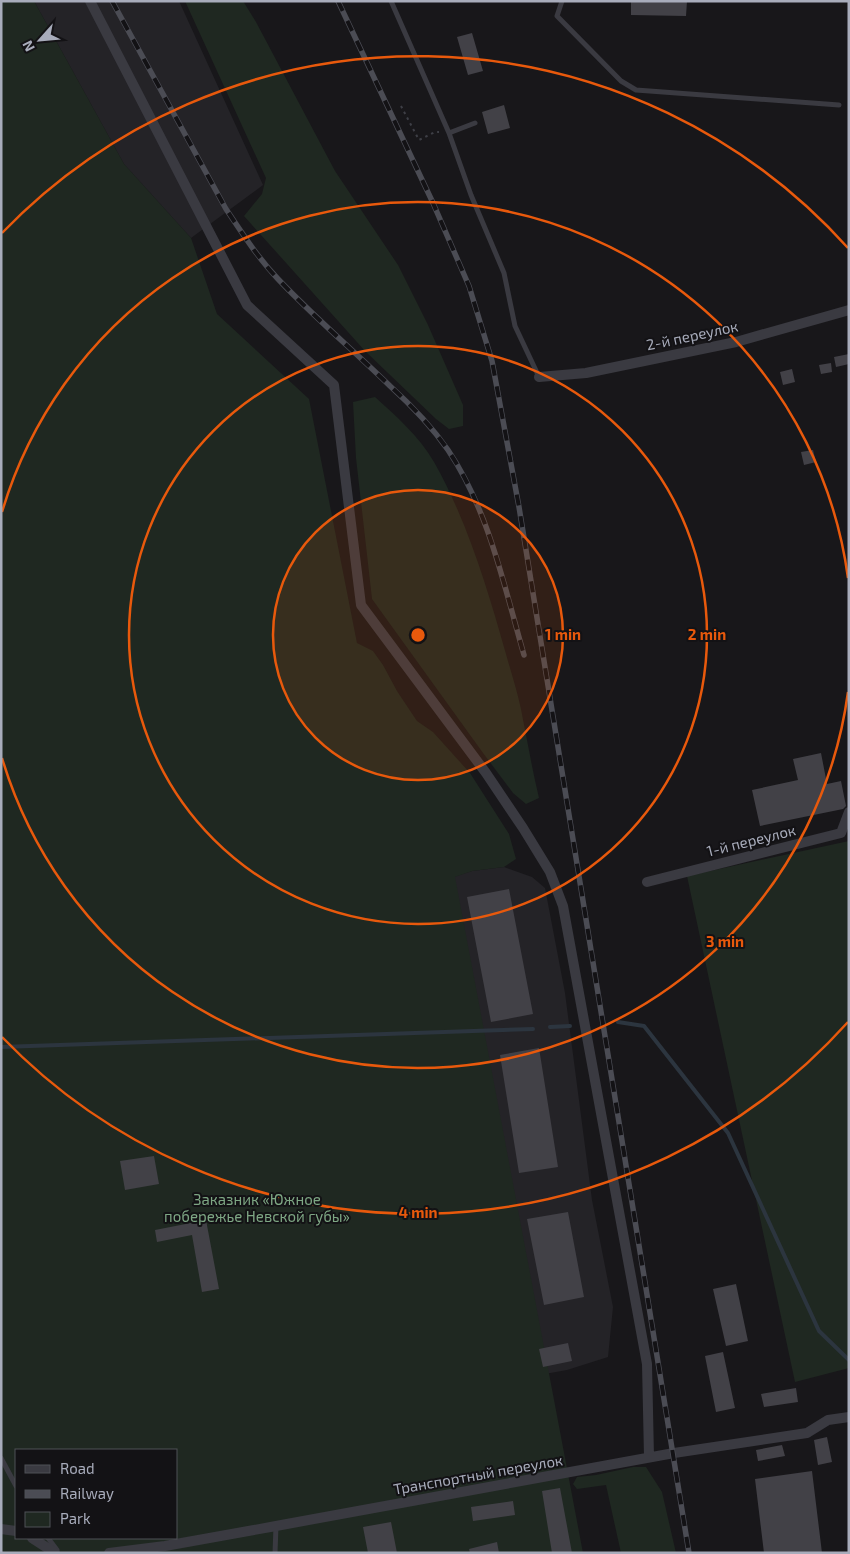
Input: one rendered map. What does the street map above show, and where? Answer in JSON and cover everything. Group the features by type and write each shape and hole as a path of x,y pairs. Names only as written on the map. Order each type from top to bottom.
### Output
{"street":[{"path":"90,1 247,305 334,385 361,605 502,797 550,872 560,897 565,915 647,1364 649,1457"},
{"name":"2-й переулок","path":"539,377 586,373 736,342 849,310"},
{"name":"1-й переулок","path":"647,882 841,833 849,812"},
{"name":"Транспортный переулок","path":"109,1553 165,1546 566,1474 649,1457 807,1433 828,1420 849,1416"},
{"path":"1,1529 15,1530"},
{"path":"34,1539 57,1553"}],"lane":[{"path":"391,1 449,133 471,195 504,273 515,326 539,377"},
{"path":"562,1 558,16 621,81 636,90 839,105"},
{"path":"449,133 476,123"},
{"path":"1,1458 15,1484"},
{"path":"275,1553 276,1526"},
{"path":"49,1539 57,1553"}],"path":[{"path":"402,106 419,140 435,132 449,133"}],"shaded area":[{"path":"34,1 179,1 263,185 191,238 124,164"},
{"path":"504,867 532,877 545,888 565,993 592,1200 613,1307 608,1357 567,1370 517,1379 423,887 472,871"}],"green space":[{"name":"Заказник «Южное побережье Невской губы»","path":"1,1 34,1 124,164 191,238 217,314 309,399 357,643 373,651 417,721 433,732 470,773 509,834 516,859 504,867 472,871 455,877 583,1553 1,1553"},
{"path":"185,1 243,1 335,171 398,265 428,325 463,405 463,426 449,429 436,419 365,351 244,216 262,194 266,178"},
{"path":"375,397 407,427 428,453 446,484 467,531 484,580 521,709 539,798 526,804 513,793 372,599 356,458 353,402"},
{"path":"849,841 849,1368 795,1382 687,876"},
{"path":"633,1467 646,1467 662,1492 676,1553 621,1553 606,1485 577,1489 573,1484 577,1477"}],"building":[{"path":"631,1 687,1 686,16 631,15"},
{"path":"472,33 483,71 468,75 457,37"},
{"path":"504,105 510,128 488,134 482,112"},
{"path":"849,354 849,364 836,367 834,357"},
{"path":"831,363 832,372 821,374 819,365"},
{"path":"792,369 795,382 783,385 780,372"},
{"path":"813,450 816,462 804,465 801,452"},
{"path":"821,753 827,784 841,781 846,806 843,809 760,826 752,790 798,780 793,759"},
{"path":"509,889 533,1014 491,1022 467,897"},
{"path":"539,1048 558,1167 519,1173 500,1055"},
{"path":"154,1156 159,1184 125,1190 120,1161"},
{"path":"568,1212 584,1297 544,1305 527,1219"},
{"path":"206,1220 219,1289 202,1292 192,1235 157,1242 155,1230"},
{"path":"736,1284 748,1341 726,1346 713,1289"},
{"path":"568,1343 572,1361 543,1367 539,1349"},
{"path":"723,1352 735,1408 716,1412 705,1356"},
{"path":"796,1388 798,1402 764,1407 761,1394"},
{"path":"827,1437 832,1462 818,1465 814,1440"},
{"path":"782,1445 785,1456 758,1461 756,1450"},
{"path":"812,1471 822,1553 764,1553 755,1479"},
{"path":"560,1488 572,1553 552,1553 542,1491"},
{"path":"513,1501 515,1515 473,1521 471,1507"},
{"path":"391,1522 397,1553 368,1553 363,1527"},
{"path":"497,1542 499,1553 470,1553 469,1549"}],"waterway":[{"path":"618,1022 644,1026 728,1133 819,1331 849,1360"},
{"path":"550,1027 570,1026"},
{"path":"1,1047 533,1029"}],"railway":[{"path":"112,1 226,209 257,254 291,293 413,409 448,450 462,473 485,523 524,655"},
{"path":"338,1 433,203 469,286 492,361 519,507 689,1553"}]}
